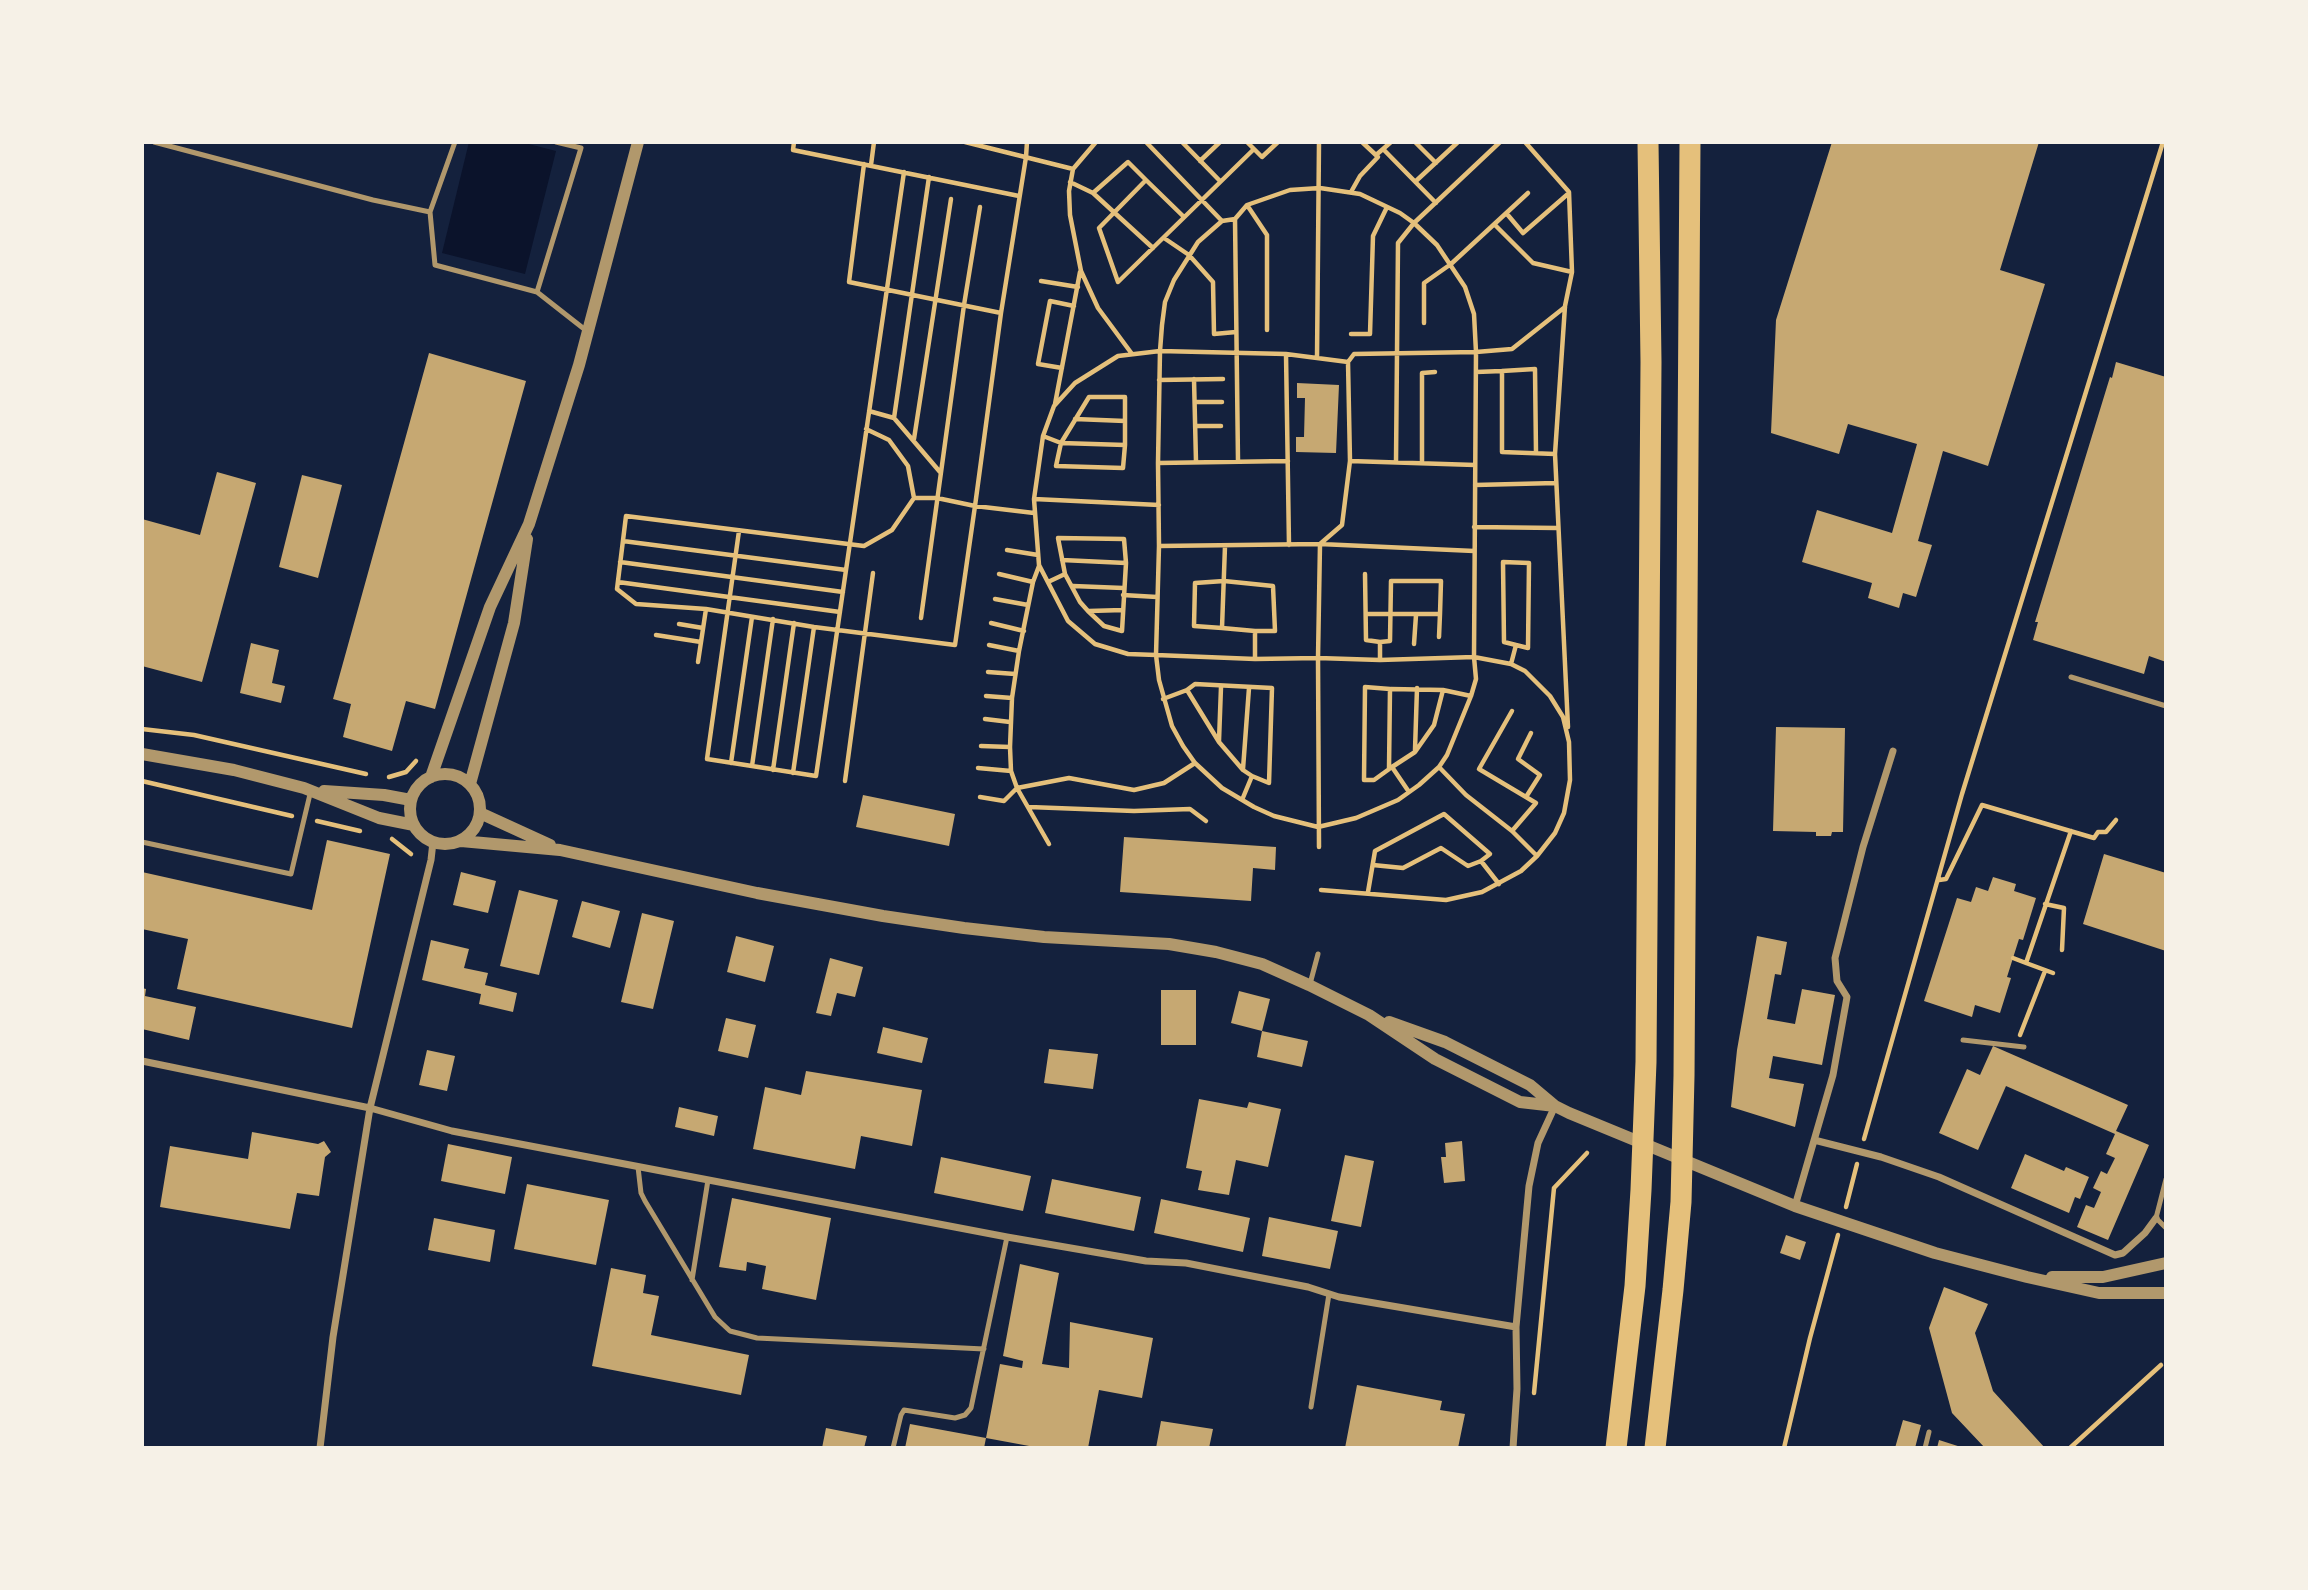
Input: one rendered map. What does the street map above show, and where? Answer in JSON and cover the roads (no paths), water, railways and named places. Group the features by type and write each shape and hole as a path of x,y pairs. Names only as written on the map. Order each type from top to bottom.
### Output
{"highway":[{"path":"1616,1448 1634,1286 1646,1062 1651,390 1648,142"},
{"path":"1655,1448 1681,1202 1690,142"}],"street":[{"path":"431,776 452,775 470,784 479,798 480,813 473,831 461,841 452,844 433,842 425,838 414,825 410,810 411,800 416,789 431,776 490,607 529,524 588,332 638,142"},
{"path":"470,784 514,623 529,524"},
{"path":"1795,1206 1833,1075 1847,997 1837,981 1835,958 1863,847 1893,751"},
{"path":"142,754 233,770 311,790 379,818 414,825"},
{"path":"311,790 384,795 411,800"},
{"path":"480,813 560,850"},
{"path":"461,841 560,850 757,893 883,916 1044,937 1169,944 1216,951 1262,964 1369,1015 1445,1042 1530,1085 1555,1106"},
{"path":"320,1448 333,1337 370,1108 431,860 433,842"},
{"path":"1369,1015 1435,1059 1520,1102 1555,1106 1795,1206 1935,1253 2027,1277 2099,1293 2166,1293"},
{"path":"142,1061 370,1108 452,1131 1007,1237 1146,1261 1186,1263 1308,1287 1329,1294 1516,1327"},
{"path":"1513,1448 1517,1389 1516,1327 1533,1165 1538,1143 1555,1106"},
{"path":"1814,1140 1881,1157 1939,1177 2115,1255 2123,1253 2145,1233 2156,1217"},
{"path":"2027,1277 2103,1277 2166,1263"}],"lane":[{"path":"154,142 430,212"},
{"path":"455,142 430,212 435,265 537,292 588,332"},
{"path":"537,292 581,148 556,142"},
{"path":"2071,677 2166,706"},
{"path":"142,842 291,874 311,790"},
{"path":"1309,985 1318,954"},
{"path":"1963,1040 2017,1044 2024,1047"},
{"path":"638,1167 641,1193 692,1280 720,1323 730,1331 744,1336 984,1349"},
{"path":"2166,1179 2156,1217 2166,1228"},
{"path":"692,1280 708,1180"},
{"path":"893,1448 904,1410 955,1418 965,1415 971,1408 1007,1237"},
{"path":"1311,1406 1329,1294"},
{"path":"1925,1448 1929,1432"}],"water":[{"path":"469,142 521,142 556,151 525,274 442,253"}]}
